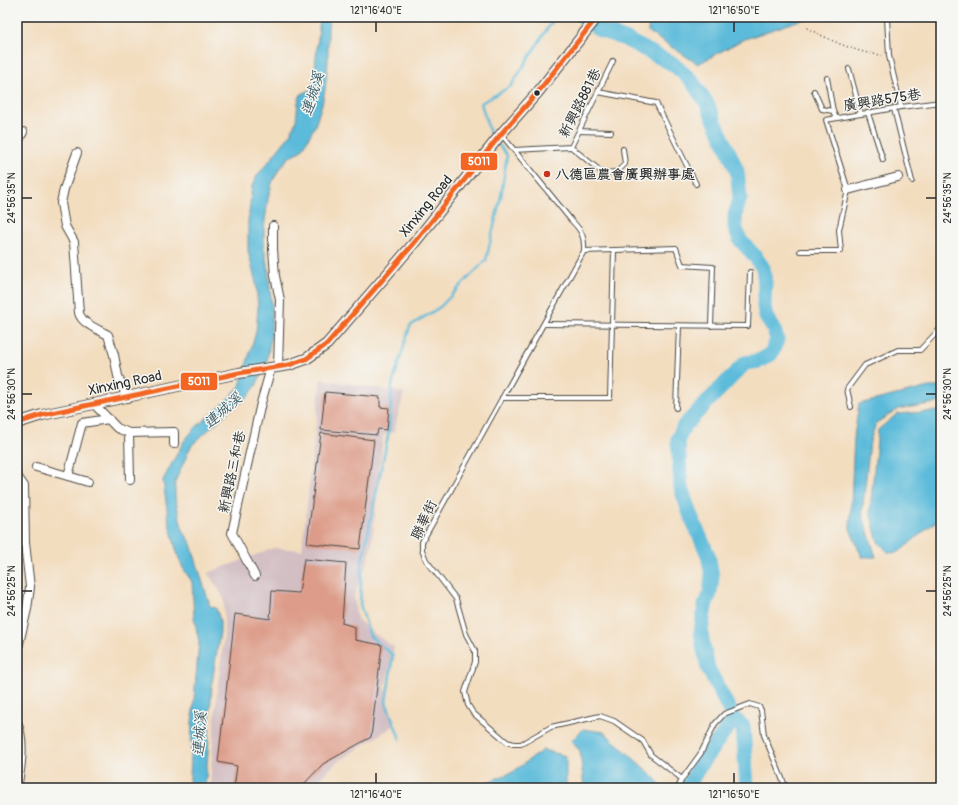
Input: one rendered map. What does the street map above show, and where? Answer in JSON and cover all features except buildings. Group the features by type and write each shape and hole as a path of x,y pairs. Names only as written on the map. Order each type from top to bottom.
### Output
{"street":[{"name":"Xinxing Road","path":"17,423 42,415 239,373 272,368 306,359 327,344 415,242 500,135 538,92 597,17"},
{"path":"17,143 22,132"},
{"path":"77,152 61,203 65,226 74,242 79,313 85,322 108,335 118,376 127,398"},
{"path":"848,190 898,177"},
{"name":"新興路三和巷","path":"255,576 232,533 261,403 278,345 280,300 273,256 273,226"},
{"path":"94,404 117,428 129,433 174,432 174,444"},
{"path":"68,476 82,423 108,419"},
{"path":"129,433 130,480"},
{"path":"36,467 88,482"},
{"path":"17,476 24,486 25,543 30,587 27,609 17,652"},
{"path":"17,722 21,741 20,768 17,788"}],"lane":[{"path":"887,17 889,56 901,107"},
{"name":"新興路881巷","path":"514,150 571,147 613,62"},
{"path":"849,68 861,114"},
{"path":"827,78 833,111 836,118"},
{"path":"814,91 822,109 833,111"},
{"path":"598,92 656,103 696,184"},
{"name":"廣興路575巷","path":"848,190 826,120 901,107 941,102"},
{"path":"894,109 912,181"},
{"path":"868,113 883,160"},
{"path":"579,132 611,132"},
{"path":"500,135 581,230 585,243 584,251 676,248 682,265 713,267 711,326"},
{"path":"571,147 604,173 617,172 624,164 624,149"},
{"path":"800,251 841,251 839,230 848,190"},
{"path":"502,398 610,398 614,250"},
{"name":"聯華街","path":"584,251 422,542 422,550 426,560 456,599 466,634 475,651 475,662 465,692 468,705 473,713 507,742 514,744 521,744 551,727 600,716 614,721 643,742 651,755 682,779"},
{"path":"544,324 748,326 750,272"},
{"path":"676,408 679,326"},
{"path":"851,407 847,389 865,365 898,350 920,350 941,328"},
{"path":"678,788 682,779 701,753 715,724 724,714 750,704 761,710 764,735 786,788"}],"path":[{"path":"807,28 832,40 872,54 889,56"}],"shaded area":[{"path":"321,379 404,393 394,432 383,435 372,543 369,559 354,596 357,619 373,633 394,647 385,686 387,705 395,725 336,763 310,788 210,788 216,702 224,635 224,598 208,573 274,548 302,550"}],"water":[{"name":"連城溪","path":"320,17 330,17 328,28 328,61 322,104 315,126 302,150 288,158 278,171 272,183 268,199 264,228 264,248 268,268 272,308 271,336 267,361 256,386 246,399 230,410 191,446 175,482 175,498 183,531 190,541 210,606 216,608 220,620 220,632 212,683 205,788 188,788 190,779 192,723 199,642 194,617 192,582 183,568 178,556 169,523 163,480 184,441 196,427 229,398 240,386 256,332 258,308 256,283 248,251 248,222 252,186 257,176 290,135 296,121 298,102 301,94 313,89"},
{"path":"649,17 809,17 742,40 698,64 648,32"},
{"path":"929,387 941,387 941,402 899,409 876,423 870,441 862,513 876,557 862,557 850,529 854,436 859,404"},
{"path":"941,411 941,517 899,552 889,553 878,542 870,511 878,430 897,414"},
{"path":"583,729 604,732 653,776 663,788 584,788 580,751 571,741"},
{"path":"543,750 566,756 566,788 482,788 485,783 513,772"}],"waterway":[{"path":"493,138 490,134 481,103 511,86 556,17"},
{"path":"583,17 600,30 625,39 673,64 691,80 706,102 737,171 740,198 735,215 735,227 740,240 754,255 763,268 765,283 764,306 766,317 774,329 777,340 771,354 759,361 745,363 684,426 678,439 681,488 690,514 708,555 712,576 710,593 705,606 701,632 703,645 708,668 734,719 700,765 687,788"},
{"path":"400,739 386,702 393,655 370,636 360,604 362,562 389,431 392,385 410,326 440,307 486,260 501,196 507,155 498,144"},
{"path":"734,719 743,726 747,788"}],"transit line":[{"name":"5011","path":"17,423 42,415 239,373 289,365 306,359 327,344 415,242 501,134 538,92 597,17"}],"place":[{"name":"八德區農會廣興辦事處","path":"547,174"}]}
